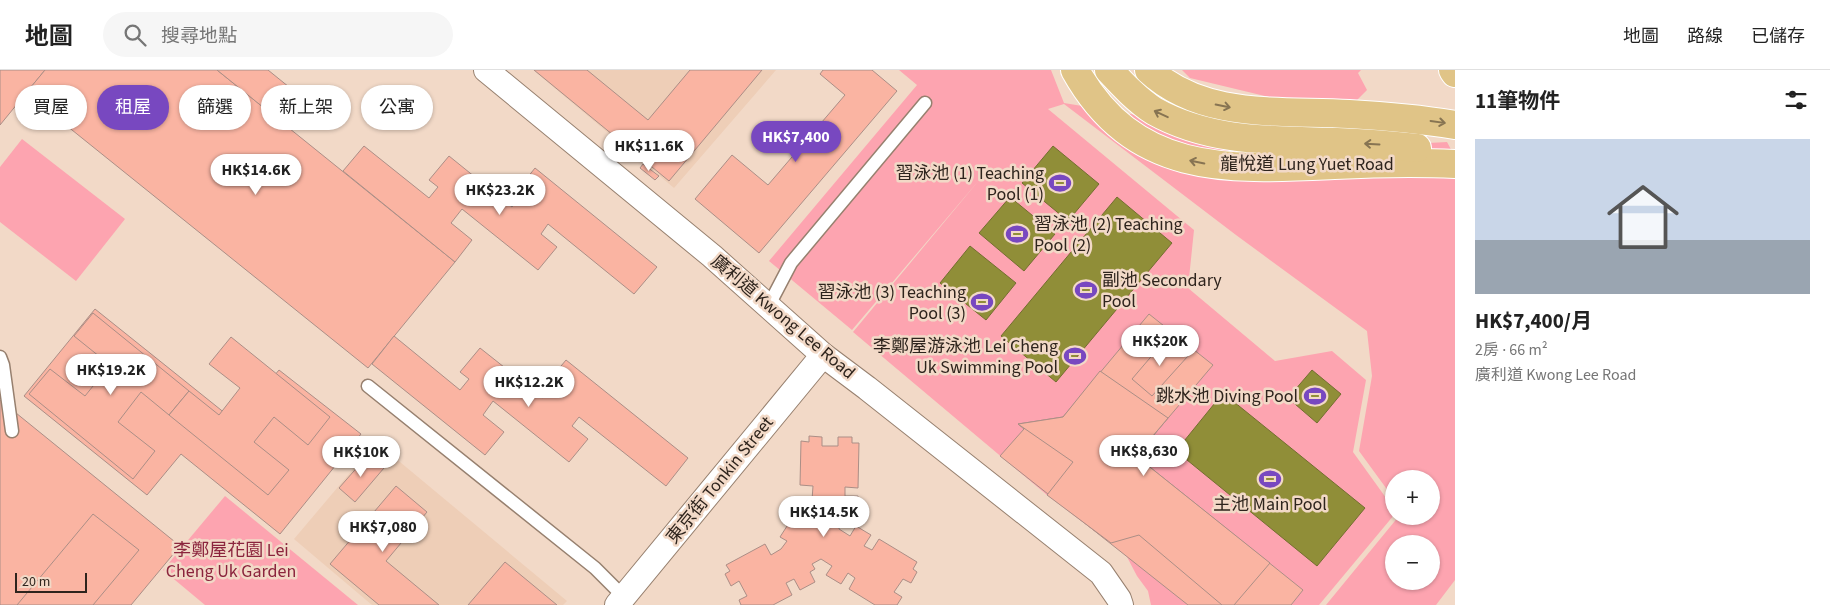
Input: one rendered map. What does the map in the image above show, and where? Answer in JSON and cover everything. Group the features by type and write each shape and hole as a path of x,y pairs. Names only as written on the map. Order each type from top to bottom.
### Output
{"main road":[{"name":"龍悅道 Lung Yuet Road","path":"1075,70 1086,89 1102,110 1123,129 1147,145 1175,157 1233,167 1272,168 1390,163 1455,164"},
{"path":"1109,70 1128,91 1154,110 1185,124 1219,135 1254,140 1379,144 1420,148 1455,155"},
{"path":"1149,70 1160,80 1181,92 1211,104 1276,112 1357,114 1405,118 1455,125"}],"street":[{"name":"廣利道 Kwong Lee Road","path":"486,70 769,305 823,355 1101,573 1121,605"},
{"name":"東京街 Tonkin Street","path":"620,601 823,355"}],"lane":[{"path":"769,305 790,263 925,104"},
{"path":"0,357 3,365 12,431"},
{"path":"368,386 595,568 620,601"}],"shaded area":[{"path":"533,70 776,70 674,188"},
{"name":"習泳池 (1) Teaching Pool (1)","path":"1053,146 1099,184 1068,221 1022,183"},
{"name":"習泳池 (2) Teaching Pool (2)","path":"1010,197 1055,234 1024,271 979,233"},
{"name":"副池 Secondary Pool","path":"1117,197 1172,243 1056,382 1001,336"},
{"name":"習泳池 (3) Teaching Pool (3)","path":"970,246 1016,283 986,320 940,283"},
{"name":"跳水池 Diving Pool","path":"1312,370 1341,394 1317,423 1288,398"},
{"name":"主池 Main Pool","path":"1223,393 1365,508 1317,566 1176,451"},
{"path":"376,442 567,601 563,605 372,605 294,539"}],"green space":[{"path":"899,70 1051,70 1064,103 1336,148 1447,142 1455,157 1455,580 1436,605 1326,605 1392,525 1440,525 1440,470 1385,470 1385,487 1359,451 1372,376 1367,331 1236,235 1064,104 1048,109 1194,230 1188,288 1275,361 1332,351 1366,380 1353,452 1385,496 1386,525 1319,605 1151,605 1148,591 1137,576 1126,555 1047,495 853,332 980,179 852,330 769,261 917,85"},
{"path":"1182,70 1361,70 1358,73 1367,90 1356,101 1269,97 1190,78"},
{"path":"22,139 125,219 76,281 0,222 0,167"},
{"name":"李鄭屋花園 Lei Cheng Uk Garden","path":"225,496 358,605 205,605 163,570"}],"building":[{"path":"0,70 45,70 33,85 15,85 15,107 0,125"},
{"path":"45,70 217,70 236,85 179,85 179,130 251,130 251,97 261,105 261,130 291,130 455,262 368,368 72,130 87,130 87,85 33,85"},
{"path":"217,70 268,70 287,85 261,85 261,106 251,97 251,85 236,85"},
{"path":"534,70 587,70 648,120 690,70 762,70 669,181"},
{"path":"823,70 872,70 897,91 759,253 695,199 732,155 768,185 845,95 820,74"},
{"path":"364,146 429,198 438,187 429,180 449,156 512,207 516,201 512,197 535,168 657,267 634,294 548,224 541,234 557,247 538,270 462,209 451,223 472,240 455,262 343,171"},
{"path":"643,164 659,176 655,180 640,168"},
{"path":"95,309 236,422 279,370 361,434 280,534 181,454 147,495 24,396"},
{"path":"93,313 189,391 169,415 141,392 118,422 155,451 133,479 29,394 50,369 85,396 110,365 74,336"},
{"path":"1149,314 1213,365 1136,456 1303,590 1291,605 1188,605 1000,456 1024,429 1018,424 1063,417"},
{"path":"394,336 460,390 469,379 460,372 480,348 543,398 547,393 542,389 566,360 688,458 666,486 579,417 572,426 588,439 569,462 493,401 483,415 504,432 485,455 372,364"},
{"path":"231,337 330,417 308,445 274,417 254,442 289,470 268,495 169,415 189,391 219,415 240,388 209,364"},
{"path":"1167,338 1188,356 1152,396 1132,379"},
{"path":"1100,371 1168,418 1136,456 1270,563 1234,605 1222,605 1139,535 1111,543 1047,495 1073,462 1018,424 1063,417"},
{"path":"0,400 180,546 131,605 0,605"},
{"path":"809,436 822,437 822,446 838,446 838,437 852,437 852,443 859,443 858,488 845,487 845,496 858,496 857,513 846,513 846,519 840,519 839,529 850,536 856,526 871,535 864,546 872,550 879,539 917,562 913,569 917,572 911,583 903,579 894,592 902,597 897,605 875,605 849,589 855,578 848,573 841,584 826,575 832,566 821,559 812,564 815,569 810,572 815,582 800,590 794,579 786,583 792,595 773,605 741,605 739,600 747,596 739,581 731,586 725,574 730,571 726,565 765,544 771,555 781,549 787,541 780,537 789,523 794,526 798,519 793,516 801,503 808,507 812,500 813,486 800,485 801,441 809,442"},
{"path":"368,455 384,468 355,502 339,488"},
{"path":"396,486 427,512 386,561 439,605 379,605 330,564"},
{"path":"93,514 139,550 93,605 17,605"},
{"path":"505,562 557,605 468,605"}],"place":[{"name":"習泳池 (1) Teaching Pool (1)","path":"1060,183"},
{"name":"習泳池 (2) Teaching Pool (2)","path":"1017,234"},
{"name":"副池 Secondary Pool","path":"1086,290"},
{"name":"習泳池 (3) Teaching Pool (3)","path":"982,302"},
{"name":"李鄭屋游泳池 Lei Cheng Uk Swimming Pool","path":"1075,356"},
{"name":"跳水池 Diving Pool","path":"1315,396"},
{"name":"主池 Main Pool","path":"1270,479"}]}
